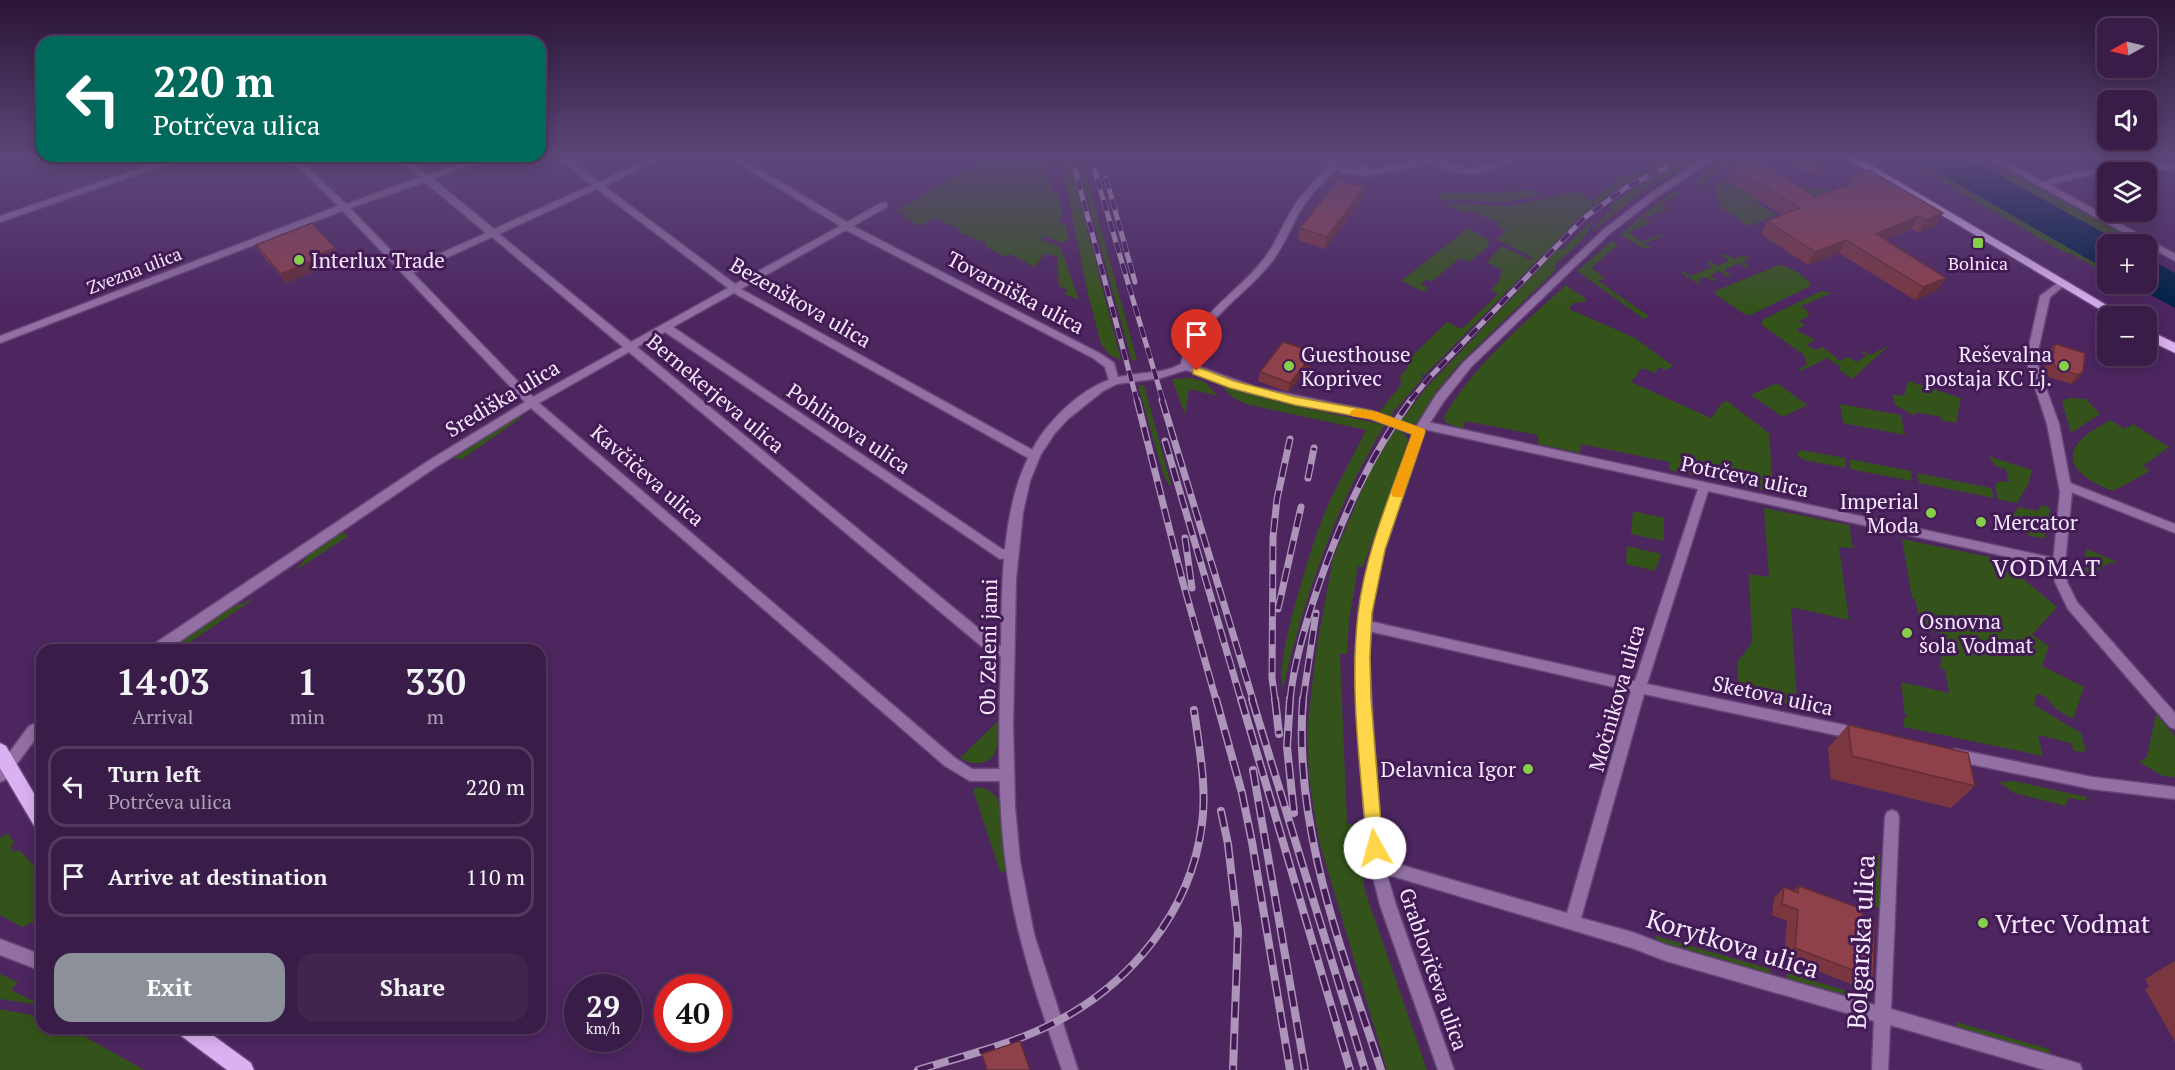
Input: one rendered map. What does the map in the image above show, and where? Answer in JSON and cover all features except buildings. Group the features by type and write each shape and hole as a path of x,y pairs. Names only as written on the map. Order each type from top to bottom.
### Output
{"main road":[{"path":"1935,208 2102,306"},
{"path":"2157,339 2175,349"},
{"path":"3,764 36,814"},
{"path":"195,1034 244,1070"}],"street":[{"path":"0,219 33,208"},
{"name":"Zvezna ulica","path":"0,340 342,208"},
{"name":"Kavčičeva ulica","path":"345,208 532,402 950,762 970,775 1007,775"},
{"name":"Bernekerjeva ulica","path":"461,208 997,651 1008,651"},
{"path":"407,272 547,208"},
{"name":"Bezenškova ulica","path":"627,208 736,290 1034,456"},
{"name":"Tovarniška ulica","path":"816,208 848,227 1097,356 1110,365 1114,381"},
{"name":"Središka ulica","path":"165,644 422,471 532,402 631,348 671,330 879,208"},
{"path":"1186,366 1186,358 1197,335 1261,270 1283,239 1299,208"},
{"name":"Grablovičeva ulica","path":"1446,1070 1388,905 1377,865 1364,699 1366,601 1378,550 1421,429 1440,398 1467,365 1594,243 1637,208"},
{"path":"2084,208 2175,258"},
{"path":"2062,283 2044,296 2031,360 2053,424 2065,485 2067,502 2059,563 2061,582 2073,604 2175,723"},
{"name":"Pohlinova ulica","path":"671,330 1006,554"},
{"name":"Potrčeva ulica","path":"1186,366 1230,384 1286,399 1373,415 1421,429 2059,563"},
{"name":"Ob Zeleni jami","path":"1070,1070 1027,936 1017,886 1007,775 1006,554 1034,456 1051,430 1087,397 1114,381 1172,373 1186,366"},
{"path":"2065,485 2175,529"},
{"name":"Močnikova ulica","path":"1572,922 1641,688 1644,671 1704,487"},
{"name":"Sketova ulica","path":"1364,625 1641,688 1876,738"},
{"path":"3,764 36,729"},
{"path":"1942,752 2091,783 2175,793"},
{"name":"Bolgarska ulica","path":"1880,1070 1892,817"},
{"name":"Korytkova ulica","path":"1377,865 1572,922 1666,953 2074,1070"},
{"path":"0,947 36,961"}],"green space":[{"path":"902,208 1061,208 1063,217 1058,221 1066,225 1069,239 1062,243 1044,236 1041,240 1057,245 1062,251 1079,300 1064,294 1068,290 1059,286 1057,256 1044,254 1035,267 1010,254 1005,257 985,246 987,243 957,232 960,229 934,218 920,226 902,216 907,212 903,210 895,212"},
{"path":"1070,208 1082,208 1121,360 1110,355 1101,344"},
{"path":"1090,208 1095,208 1137,360 1132,361"},
{"path":"1454,208 1592,208 1425,375 1421,376 1423,378 1396,409 1392,410 1394,412 1390,418 1381,414 1380,411 1401,385 1400,376 1408,367 1404,364 1447,322 1462,329 1498,294 1491,290 1499,281 1502,270 1487,262 1502,246 1531,260 1534,258 1496,239 1507,231 1497,227 1500,223 1470,211 1465,213"},
{"path":"1609,208 1622,208 1591,232 1601,219 1612,210"},
{"path":"1651,208 1668,209 1644,218 1651,223 1629,232 1642,242 1661,234 1663,236 1645,243 1651,248 1643,248 1620,235"},
{"path":"1722,208 1765,208 1776,215 1748,226"},
{"path":"1987,208 1999,208 2097,264 2097,268 2070,253 2067,254"},
{"path":"2058,208 2075,208 2123,234 2106,234"},
{"path":"1596,217 1583,239 1554,266 1556,270 1459,364 1435,393 1417,423 1409,426 1400,422 1425,389 1558,249 1562,250"},
{"path":"1468,228 1489,240 1488,247 1469,262 1460,258 1432,281 1427,279 1421,284 1428,288 1424,292 1401,281"},
{"path":"1612,241 1618,245 1591,268 1605,278 1598,281 1649,316 1644,319 1577,271"},
{"path":"1726,254 1734,259 1743,255 1749,259 1743,262 1750,267 1747,268 1739,263 1724,270 1731,275 1727,277 1720,271 1710,275 1716,280 1713,281 1706,277 1697,280 1702,286 1681,273 1683,271 1690,276 1712,267 1706,262 1710,261 1717,266 1729,261 1722,255"},
{"path":"1779,265 1798,272 1807,279 1811,286 1750,315 1744,314 1715,294 1715,291"},
{"path":"1566,285 1585,298 1586,302 1573,303 1569,309 1635,338 1673,366 1666,370 1659,367 1655,373 1642,368 1631,382 1711,418 1722,403 1727,401 1769,433 1773,492 1669,470 1669,462 1581,444 1580,453 1538,444 1538,435 1465,421 1463,429 1446,423 1444,417 1484,363 1516,330"},
{"path":"1821,291 1832,293 1801,306 1810,313 1806,314 1809,316 1799,321 1805,325 1796,330 1815,340 1807,345 1815,350 1823,347 1840,361 1849,357 1856,362 1867,356 1857,349 1870,355 1890,345 1852,379 1838,369 1841,367 1827,358 1801,371 1798,370 1807,364 1804,355 1762,325 1762,320"},
{"path":"1192,378 1205,382 1218,396 1189,389 1185,415 1172,379"},
{"path":"1908,381 1961,398 1956,423 1941,420 1941,417 1915,412 1915,416 1895,405 1893,394 1904,396"},
{"path":"1777,383 1807,405 1783,417 1751,395"},
{"path":"1144,385 1171,484 1169,486 1163,473 1138,386"},
{"path":"1222,387 1286,404 1385,425 1352,486 1324,552 1311,587 1283,688 1281,675 1289,630 1312,548 1330,502 1366,430 1246,404 1232,397"},
{"path":"2069,398 2086,399 2100,414 2071,433 2062,401"},
{"path":"1840,404 1901,415 1905,435 1843,423"},
{"path":"521,415 521,418 462,459 452,459"},
{"path":"2110,420 2125,429 2133,424 2169,447 2143,466 2150,471 2113,491 2081,473 2073,459 2079,442"},
{"path":"1395,429 1405,434 1408,441 1363,567 1358,566 1349,620 1347,654 1340,654 1347,824 1355,825 1365,891 1427,1070 1387,1070 1319,841 1309,779 1307,731 1316,651 1333,558 1369,473"},
{"path":"1801,450 1845,458 1846,468 1804,460 1798,456"},
{"path":"1988,456 2032,470 2028,485 2017,503 1998,499 1995,485 2000,481 2009,482 2006,469 1997,467"},
{"path":"1849,459 1911,471 1912,481 1850,469"},
{"path":"1917,473 1991,488 1994,498 1919,483"},
{"path":"2042,505 2050,508 2045,538 2030,536 2008,521 2019,507 2037,511"},
{"path":"1764,508 1849,525 1853,548 1839,547 1849,620 1791,607 1797,706 1735,696 1734,691 1739,691 1737,662 1752,643 1749,574 1769,577"},
{"path":"1633,511 1664,518 1664,541 1631,534"},
{"path":"342,532 348,536 295,571 309,554"},
{"path":"1902,539 1999,559 2057,607 2032,635 2049,646 2042,666 2084,687 2073,719 2056,709 2046,697 2037,693 2034,705 2081,733 2086,752 2074,751 2071,743 2038,735 2043,756 1904,727 1903,718 1910,716 1905,715 1901,682 1949,693 1945,670 1940,668 1944,634 1922,629 1915,599 1912,598"},
{"path":"1627,546 1661,554 1655,571 1626,564"},
{"path":"2087,549 2117,562 2107,564 2092,574 2086,572 2083,560"},
{"path":"255,598 187,644 175,644 226,610"},
{"path":"2156,714 2175,736 2175,777 2163,776 2139,762 2147,757"},
{"path":"998,721 997,747 990,759 986,762 975,763 960,758"},
{"path":"2014,781 2087,797 2086,801 2068,798 2066,806 2014,793 1999,782"},
{"path":"976,787 987,789 998,798 1006,869 1004,873 1000,871 973,790"},
{"path":"7,833 15,843 10,846 14,852 19,850 36,870 36,921 22,927 0,915 0,838"},
{"path":"1874,853 1880,855 1879,908 1872,905"},
{"path":"1656,936 1770,969 1771,974 1665,943 1655,944"},
{"path":"1787,973 1857,994 1861,999 1787,979"},
{"path":"0,974 18,982 11,990 35,1002 33,1004 0,999"},
{"path":"0,1009 36,1016 36,1034 81,1034 144,1070 0,1070"},
{"path":"1956,1022 2049,1049 2050,1055 1957,1027"}],"water":[{"path":"1999,208 2059,208 2106,234 2097,234 2097,264"},
{"path":"2157,263 2175,273 2175,308 2149,294 2157,294"}],"railway":[{"path":"1085,208 1137,401"},
{"path":"1106,208 1163,401"},
{"path":"1114,208 1135,282"},
{"path":"1410,401 1429,378 1584,218 1598,208"},
{"path":"1137,400 1182,579 1216,700"},
{"path":"1162,400 1253,700"},
{"path":"1290,700 1294,671 1305,627 1337,535 1369,466 1411,400"},
{"path":"1275,700 1272,678 1273,537 1277,499 1290,439"},
{"path":"1165,441 1241,700"},
{"path":"1308,478 1314,448"},
{"path":"1278,609 1301,507"},
{"path":"1185,538 1192,588"},
{"path":"1303,700 1316,613"},
{"path":"1216,699 1242,793 1252,842 1290,1070"},
{"path":"1241,699 1350,1070"},
{"path":"1252,699 1365,1070"},
{"path":"1275,699 1279,734"},
{"path":"1290,699 1287,747 1294,813"},
{"path":"1303,699 1302,747 1305,794 1313,841 1337,934 1381,1070"},
{"path":"918,1070 1003,1044 1052,1024 1107,989 1131,967 1152,942 1170,916 1185,887 1196,856 1202,824 1203,781 1194,710"},
{"path":"1253,770 1305,1070"},
{"path":"1221,811 1228,844 1238,930 1233,1070"}],"slow traffic":[{"path":"1356,413 1373,415 1419,432 1397,493"}],"place":[{"name":"Bolnica","path":"1978,243"},
{"name":"Interlux Trade","path":"299,260"},
{"name":"Guesthouse Koprivec","path":"1289,366"},
{"name":"Reševalna postaja KC Lj.","path":"2064,366"},
{"name":"Imperial Moda","path":"1931,513"},
{"name":"Mercator","path":"1981,522"},
{"name":"Osnovna šola Vodmat","path":"1907,633"},
{"name":"Delavnica Igor","path":"1528,769"},
{"name":"Vrtec Vodmat","path":"1983,923"}],"district":[{"name":"VODMAT","path":"2047,567"}],"route":[{"path":"1197,371 1230,384 1295,401 1373,415 1419,432 1378,550 1366,601 1362,657 1375,848"}]}
